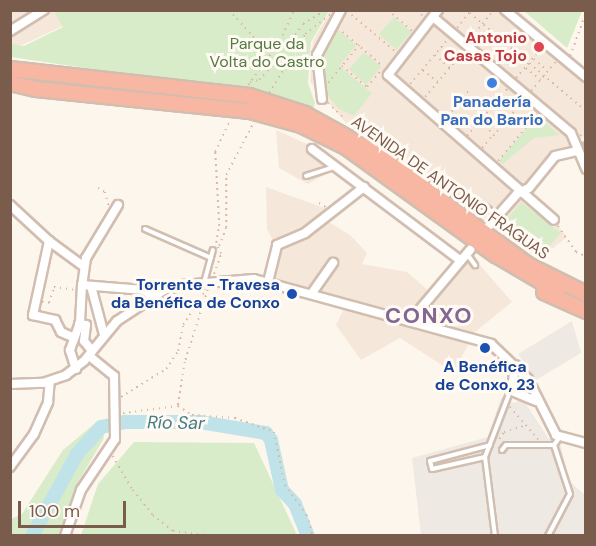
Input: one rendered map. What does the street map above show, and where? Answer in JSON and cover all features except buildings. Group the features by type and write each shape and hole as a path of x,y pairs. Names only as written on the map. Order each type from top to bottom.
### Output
{"highway":[{"path":"10,64 49,75"},
{"name":"AVENIDA DE ANTONIO FRAGUAS","path":"10,69 249,96 305,114 351,136 543,273 585,294"},
{"name":"AVENIDA DE ANTONIO FRAGUAS","path":"10,82 36,89 219,106 300,125 346,147 488,250 531,278 585,304"},
{"path":"10,89 36,89"},
{"path":"488,250 522,279 585,311"},
{"path":"543,273 585,287"}],"street":[{"path":"322,99 317,56 341,10"},
{"path":"505,10 585,77"},
{"path":"10,31 43,11"},
{"path":"554,220 522,189 389,77 387,71 432,15 570,133 585,169"},
{"path":"312,149 339,166 364,187 466,255 411,320"},
{"path":"487,228 522,189 529,188 555,156 577,151"},
{"path":"268,282 277,245 305,233 364,187"},
{"path":"10,205 49,241 83,266"},
{"path":"76,369 72,337 79,324 78,287 83,266 118,205"},
{"path":"49,241 33,315 55,320 61,332 72,337"},
{"path":"312,293 333,263"},
{"path":"10,384 50,381 76,369 91,354 104,335 153,297 177,286 249,279 312,293 484,341 515,363 520,377 531,389 559,438 585,443"},
{"path":"78,287 104,284 144,290 153,297"},
{"path":"91,286 104,335"},
{"path":"65,536 81,490 114,443 115,429 114,376 91,354 84,341 86,325 79,324"},
{"path":"516,393 520,377"},
{"path":"10,466 34,434 50,397 50,381"},
{"path":"516,393 531,389"},
{"path":"516,393 536,401"}],"lane":[{"path":"306,176 339,166"},
{"path":"483,205 497,216"},
{"path":"145,229 211,258"},
{"path":"207,283 213,250"},
{"path":"466,255 475,265"},
{"path":"495,536 485,457 504,405 507,399 516,393"},
{"path":"554,445 559,438"},
{"path":"502,450 506,445 538,443 554,445"},
{"path":"485,457 432,470 430,461 490,445"},
{"path":"548,536 570,494 554,445"}],"path":[{"path":"10,14 14,10"},
{"path":"229,10 269,54"},
{"path":"245,89 269,54 294,10"},
{"path":"250,82 259,80 274,64 303,24 325,10"},
{"path":"268,96 305,34 321,19 341,10"},
{"path":"388,10 413,32"},
{"path":"417,10 432,15"},
{"path":"468,41 494,10"},
{"path":"455,30 470,12 585,111"},
{"path":"567,62 585,12"},
{"path":"350,14 396,52"},
{"path":"339,28 383,68 367,87 342,66"},
{"path":"408,87 448,38"},
{"path":"323,88 359,45"},
{"path":"516,79 542,47"},
{"path":"423,100 464,51"},
{"path":"434,55 450,68"},
{"path":"533,58 548,71"},
{"path":"531,92 557,59"},
{"path":"526,67 541,80"},
{"path":"422,69 438,82"},
{"path":"447,117 470,88"},
{"path":"466,136 506,90"},
{"path":"322,99 345,120"},
{"path":"482,149 523,101"},
{"path":"494,105 509,117"},
{"path":"498,160 536,115"},
{"path":"213,250 219,225 215,152 232,117"},
{"path":"113,412 125,394 155,379 170,364 183,325 220,257 219,248 226,228 226,175 256,118"},
{"path":"479,122 493,136"},
{"path":"580,135 585,134"},
{"path":"98,188 107,198 109,220"},
{"path":"554,220 576,252 585,256"},
{"path":"216,244 219,248"},
{"path":"178,406 185,362 207,283"},
{"path":"35,301 49,303 54,287 78,287"},
{"path":"504,405 511,408 539,437 538,443"},
{"path":"113,412 178,406 192,415 235,418 274,432 285,485 307,515 313,536"},
{"path":"493,438 501,440 504,432 528,425"},
{"path":"108,451 133,490 173,531 216,536"}],"shaded area":[{"path":"10,11 94,11 16,48 11,47"},
{"path":"330,11 518,11 585,67 585,135 530,191 567,237 541,258 346,123 310,82 313,41"},
{"path":"276,130 307,144 338,167 308,184 279,168"},
{"path":"266,187 327,209 327,221 350,235 367,253 362,264 407,272 430,292 473,257 512,302 475,332 459,362 464,370 454,373 400,338 361,360 336,325 348,300 271,279 278,250 267,229"},
{"path":"572,321 581,353 536,380 518,354"},
{"path":"501,398 514,403 523,399 548,438 561,446 569,481 585,495 585,535 421,535 412,458 488,437"}],"green space":[{"name":"Parque da Volta do Castro","path":"97,10 329,11 311,42 308,83 315,103 313,110 261,94 11,57 11,44 24,46 63,27 55,13"},
{"path":"524,11 582,11 567,48"},
{"path":"394,17 411,32 396,49 379,34"},
{"path":"336,28 356,45 339,66 372,93 354,116 339,109 328,96 323,80 322,56"},
{"path":"364,52 381,67 366,84 349,69"},
{"path":"537,116 560,135 534,138 503,164 499,161"},
{"path":"521,202 561,233 548,248 506,220"},
{"path":"99,420 104,438 77,484 59,535 11,535 11,519 22,514 63,450"},
{"path":"134,442 254,443 297,535 81,535 98,484"}],"waterway":[{"name":"Río Sar","path":"32,536 77,454 101,427 125,422 200,422 266,433 271,440 282,490 295,504 308,536"}],"place":[{"name":"Antonio Casas Tojo","path":"539,47"},
{"name":"Panadería Pan do Barrio","path":"492,83"},
{"name":"Torrente - Travesa da Benéfica de Conxo","path":"292,294"},
{"name":"A Benéfica de Conxo, 23","path":"485,348"}],"district":[{"name":"CONXO","path":"429,316"}]}
